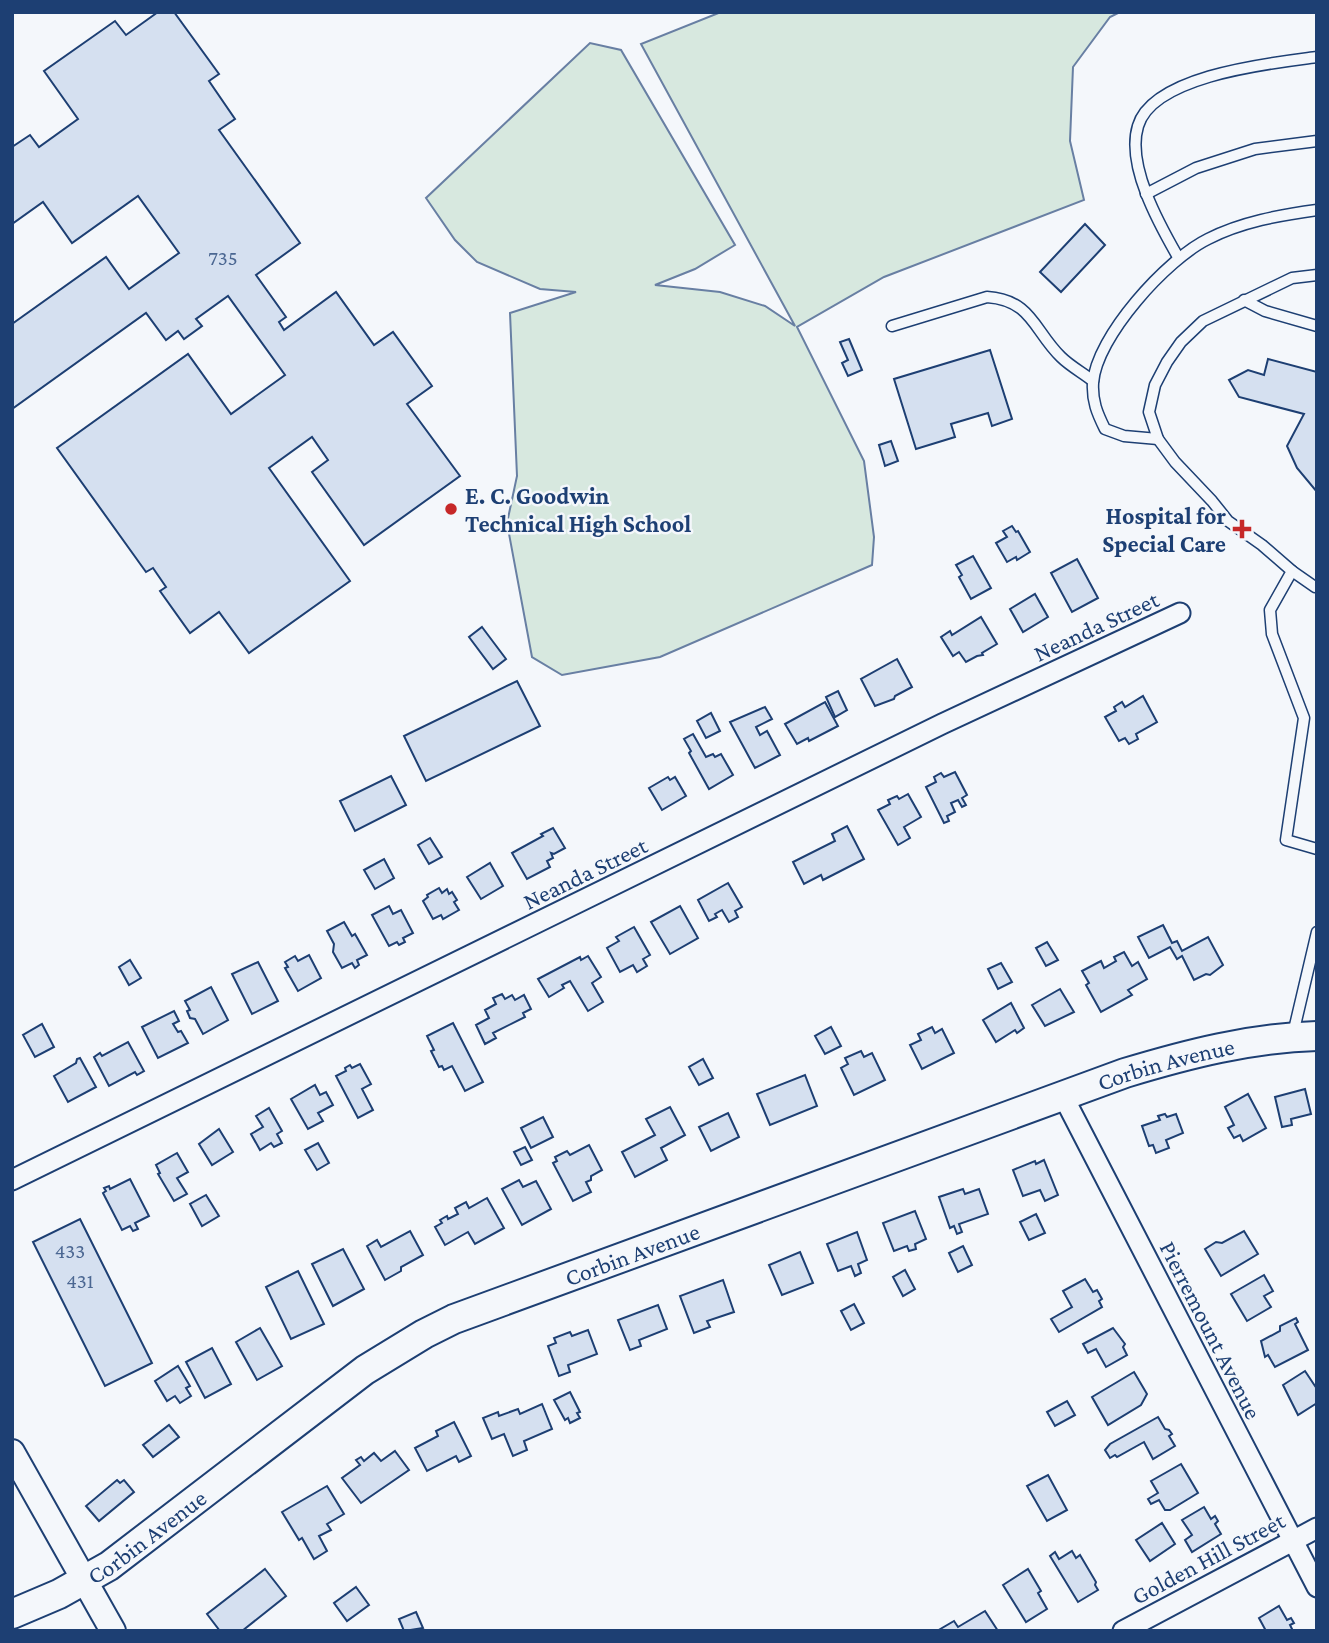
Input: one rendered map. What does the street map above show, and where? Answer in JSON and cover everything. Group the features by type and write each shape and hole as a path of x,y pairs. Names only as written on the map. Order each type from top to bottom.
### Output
{"main road":[{"name":"Corbin Avenue","path":"12,1614 84,1580 130,1551 365,1370 424,1334 489,1305 1125,1073 1200,1051 1245,1042 1304,1037"}],"street":[{"name":"Neanda Street","path":"12,1180 942,724 1180,613"},
{"name":"Pierremount Avenue","path":"1063,1096 1317,1587"},
{"path":"12,1452 113,1631"},
{"name":"Golden Hill Street","path":"1123,1631 1317,1528"}],"lane":[{"path":"1178,257 1146,194 1136,153 1138,125 1152,104 1171,91 1200,79 1261,65 1317,57"},
{"path":"1146,194 1196,168 1255,149 1317,141"},
{"path":"1158,439 1124,436 1105,429 1094,407 1093,381 1106,346 1137,299 1178,257 1208,238 1269,217 1317,210"},
{"path":"1316,588 1228,521 1158,439 1149,412 1155,385 1167,362 1181,342 1203,321 1292,278 1317,275"},
{"path":"892,326 987,297 1001,298 1013,302 1028,314 1061,357 1093,381"},
{"path":"1244,300 1265,311 1317,326"},
{"path":"1293,571 1270,610 1272,634 1304,719 1286,839 1317,849"},
{"path":"1304,1037 1317,932"}],"shaded area":[{"path":"721,12 1120,12 1110,17 1073,67 1070,141 1084,200 884,277 797,327 864,461 874,537 872,565 660,657 562,675 532,657 507,523 517,476 510,313 576,292 540,289 477,262 455,240 426,198 590,43 621,50 735,245 695,269 655,285 720,292 765,306 795,326 641,44"}],"building":[{"path":"158,12 174,12 219,74 209,81 235,119 219,130 300,243 256,275 286,317 279,322 284,330 336,292 374,345 393,332 432,386 407,404 460,476 364,545 312,472 328,460 312,437 269,468 350,581 249,653 219,612 190,633 160,591 166,587 153,568 146,572 57,448 188,354 231,414 285,375 228,296 196,319 202,326 184,339 178,331 166,340 146,313 12,409 12,324 106,257 129,289 179,253 138,196 72,243 43,202 12,224 12,147 30,135 39,147 78,119 44,71 115,21 126,35"},
{"path":"1085,224 1105,245 1061,292 1040,272"},
{"path":"849,339 862,370 848,376 842,363 848,360 840,342"},
{"path":"990,350 1012,419 992,426 988,413 951,424 955,437 916,449 894,379"},
{"path":"1268,359 1317,372 1317,492 1297,468 1287,446 1304,414 1239,397 1229,380 1248,370 1264,375"},
{"path":"891,441 898,461 885,466 879,445"},
{"path":"1012,526 1030,552 1017,560 1016,557 1007,562 996,543 1007,537 1003,531"},
{"path":"973,556 991,588 971,599 956,565"},
{"path":"1077,559 1098,598 1072,612 1051,573"},
{"path":"1035,594 1048,617 1023,632 1010,609"},
{"path":"981,617 997,644 982,653 983,655 966,662 959,652 953,656 941,637 950,631 952,635"},
{"path":"482,627 506,659 493,669 469,637"},
{"path":"897,659 912,687 894,699 875,706 861,679"},
{"path":"517,681 540,726 426,781 404,736"},
{"path":"838,691 847,710 835,717 826,697"},
{"path":"1143,696 1157,722 1136,734 1138,739 1129,744 1125,738 1119,741 1105,717 1116,711 1114,707 1122,702 1125,707"},
{"path":"825,702 838,726 797,744 785,724"},
{"path":"765,707 772,719 756,727 760,735 767,731 780,755 755,768 730,722"},
{"path":"711,713 720,731 706,738 697,721"},
{"path":"693,734 706,757 721,754 733,775 709,789 684,739"},
{"path":"955,772 967,795 962,798 966,805 962,807 958,800 951,803 955,812 947,816 949,821 944,823 926,787 936,782 934,777 941,773 944,777"},
{"path":"391,776 406,805 355,831 340,801"},
{"path":"668,777 670,780 675,777 686,796 662,810 649,788"},
{"path":"908,794 921,817 904,827 910,838 898,845 878,810 890,804 888,800 897,796 899,799"},
{"path":"847,826 864,859 823,880 821,875 804,884 793,862 835,841 832,834"},
{"path":"553,828 565,848 551,853 553,858 547,861 550,867 527,879 512,853"},
{"path":"430,838 442,857 429,864 418,845"},
{"path":"384,859 394,878 375,889 364,870"},
{"path":"490,863 503,886 481,899 467,877"},
{"path":"728,883 742,907 735,911 738,917 729,922 722,910 715,914 717,917 709,921 698,900"},
{"path":"439,888 442,893 447,889 449,894 452,892 459,910 443,919 441,915 433,919 423,901 427,895"},
{"path":"389,906 393,914 401,910 413,933 403,938 405,942 399,945 397,942 389,946 372,915"},
{"path":"680,906 698,938 670,954 651,922"},
{"path":"344,922 352,936 355,934 367,955 357,960 359,965 355,968 352,963 342,968 333,952 334,944 327,931"},
{"path":"1163,925 1172,943 1177,941 1182,951 1208,937 1223,965 1210,975 1206,974 1194,980 1182,956 1177,959 1170,947 1149,958 1138,937"},
{"path":"634,927 650,955 643,959 647,966 637,972 633,965 620,972 607,948 619,941 616,937"},
{"path":"1047,942 1058,960 1046,966 1036,948"},
{"path":"1124,952 1132,966 1138,962 1147,979 1128,990 1132,995 1101,1012 1086,985 1089,983 1082,971 1101,961 1104,968 1116,961 1114,957"},
{"path":"309,955 321,978 298,991 285,968 288,967 285,962 295,956 298,961"},
{"path":"588,956 601,977 592,983 603,1002 588,1011 570,981 549,997 538,979 580,957 581,960"},
{"path":"130,960 141,978 129,985 119,967"},
{"path":"258,962 278,1001 252,1014 232,974"},
{"path":"1001,963 1012,982 998,989 988,969"},
{"path":"211,987 228,1020 203,1034 195,1019 190,1018 187,1011 190,1010 185,1001"},
{"path":"1060,989 1074,1012 1045,1026 1032,1005"},
{"path":"502,994 505,999 512,995 515,1000 524,995 531,1009 523,1013 525,1017 493,1033 496,1038 485,1044 476,1025 489,1018 485,1010 496,1004 493,998"},
{"path":"1011,1003 1024,1028 1017,1033 1015,1030 996,1042 983,1020"},
{"path":"174,1011 179,1021 173,1024 188,1043 158,1058 142,1027"},
{"path":"453,1023 483,1082 465,1091 452,1066 444,1070 442,1066 439,1067 427,1036"},
{"path":"42,1024 54,1047 35,1057 23,1035"},
{"path":"831,1027 841,1046 825,1054 815,1036"},
{"path":"932,1027 935,1033 942,1029 954,1053 922,1069 910,1045 921,1040 918,1034"},
{"path":"128,1042 144,1071 137,1075 135,1072 109,1086 94,1057 100,1053 102,1056"},
{"path":"861,1051 864,1057 872,1053 885,1080 854,1095 841,1068 848,1064 845,1058"},
{"path":"80,1058 96,1087 68,1102 54,1076"},
{"path":"703,1059 713,1078 699,1085 689,1067"},
{"path":"360,1064 371,1084 362,1089 373,1110 358,1118 336,1076 346,1071 345,1068 350,1065 352,1068"},
{"path":"805,1075 817,1106 770,1125 757,1094"},
{"path":"315,1085 320,1095 326,1092 333,1105 318,1113 323,1121 308,1129 291,1099"},
{"path":"1305,1089 1311,1114 1291,1119 1292,1125 1282,1127 1275,1097"},
{"path":"1248,1094 1266,1128 1243,1141 1240,1135 1234,1138 1228,1128 1234,1125 1225,1107"},
{"path":"670,1107 685,1135 661,1148 667,1160 635,1177 622,1152 655,1135 646,1119"},
{"path":"269,1108 282,1131 277,1134 282,1143 274,1147 271,1143 260,1150 251,1134 263,1127 256,1116"},
{"path":"728,1113 739,1137 711,1151 699,1127"},
{"path":"1165,1114 1167,1117 1176,1114 1183,1133 1166,1140 1169,1148 1156,1153 1153,1145 1149,1146 1142,1126 1160,1120 1158,1116"},
{"path":"543,1117 553,1137 531,1148 521,1128"},
{"path":"219,1129 233,1152 212,1165 199,1144"},
{"path":"318,1143 329,1163 317,1170 305,1150"},
{"path":"589,1145 602,1170 586,1182 591,1192 573,1201 553,1163 557,1161 555,1157 567,1151 570,1155"},
{"path":"525,1147 532,1160 521,1165 514,1152"},
{"path":"177,1153 188,1172 177,1178 187,1194 174,1201 158,1174 160,1173 156,1165"},
{"path":"1044,1160 1058,1195 1045,1201 1040,1190 1023,1196 1013,1170"},
{"path":"130,1179 149,1216 135,1223 138,1229 133,1231 130,1226 122,1230 103,1193 106,1191 104,1188 109,1186 110,1189"},
{"path":"519,1180 523,1187 536,1181 551,1209 522,1225 502,1189"},
{"path":"963,1189 965,1194 979,1189 988,1214 959,1224 962,1232 957,1234 954,1226 950,1228 939,1197"},
{"path":"206,1195 219,1216 202,1226 190,1204"},
{"path":"487,1198 504,1228 475,1244 468,1232 445,1245 435,1227 442,1223 440,1220 458,1214 455,1208 466,1202 469,1208"},
{"path":"915,1211 926,1239 915,1244 916,1249 909,1251 907,1246 894,1251 883,1223"},
{"path":"1036,1214 1045,1233 1029,1240 1020,1222"},
{"path":"80,1219 152,1363 105,1386 33,1242"},
{"path":"410,1231 423,1255 385,1280 367,1246 377,1240 381,1247"},
{"path":"1244,1231 1258,1254 1221,1276 1205,1249"},
{"path":"857,1232 867,1260 858,1264 861,1273 855,1276 851,1266 838,1271 827,1244"},
{"path":"963,1246 972,1265 958,1272 949,1253"},
{"path":"343,1249 364,1289 333,1306 312,1264"},
{"path":"800,1252 813,1283 782,1295 769,1265"},
{"path":"905,1270 915,1289 903,1296 893,1277"},
{"path":"298,1271 324,1324 291,1339 266,1287"},
{"path":"1264,1275 1273,1291 1264,1296 1271,1307 1247,1321 1231,1294"},
{"path":"1085,1279 1093,1292 1097,1290 1102,1299 1099,1301 1102,1307 1059,1332 1051,1319 1072,1307 1063,1291"},
{"path":"723,1280 734,1312 707,1321 710,1327 694,1333 680,1296"},
{"path":"854,1304 864,1323 851,1330 841,1311"},
{"path":"658,1305 667,1329 639,1340 641,1346 630,1350 618,1320"},
{"path":"1296,1318 1298,1322 1295,1324 1308,1350 1275,1367 1268,1355 1265,1357 1261,1341 1280,1331 1280,1326"},
{"path":"260,1328 282,1366 257,1380 236,1342"},
{"path":"1113,1328 1125,1344 1123,1347 1127,1355 1106,1367 1096,1349 1088,1353 1083,1344"},
{"path":"588,1330 597,1354 568,1365 570,1372 559,1376 548,1346 556,1343 554,1338 570,1332 572,1336"},
{"path":"212,1348 231,1384 205,1398 186,1362"},
{"path":"178,1366 190,1386 186,1388 191,1396 180,1403 175,1396 167,1401 155,1381"},
{"path":"1305,1371 1317,1389 1317,1403 1298,1415 1283,1385"},
{"path":"1134,1372 1147,1394 1141,1405 1108,1425 1092,1397"},
{"path":"570,1392 580,1412 577,1413 580,1418 570,1423 568,1418 565,1420 554,1400"},
{"path":"1067,1401 1075,1415 1055,1426 1047,1412"},
{"path":"542,1404 552,1429 524,1441 527,1450 513,1456 504,1434 492,1439 483,1418 518,1409 520,1414"},
{"path":"1158,1417 1165,1429 1172,1434 1169,1436 1175,1446 1153,1459 1144,1442 1110,1458 1105,1450 1110,1444"},
{"path":"454,1422 471,1456 459,1462 456,1456 427,1471 415,1448 438,1436 436,1431"},
{"path":"169,1425 179,1437 153,1457 143,1445"},
{"path":"395,1451 409,1470 361,1503 342,1478 360,1465 356,1460 361,1457 364,1461 374,1453 381,1461"},
{"path":"1181,1464 1198,1493 1170,1510 1165,1510 1159,1500 1151,1504 1148,1499 1158,1493 1151,1481"},
{"path":"1048,1475 1067,1510 1047,1521 1027,1486"},
{"path":"117,1480 120,1483 124,1480 134,1492 99,1521 86,1506"},
{"path":"327,1486 344,1514 327,1524 331,1530 319,1536 327,1551 314,1559 282,1512"},
{"path":"1204,1507 1211,1519 1215,1516 1218,1521 1215,1524 1221,1534 1192,1552 1185,1540 1192,1535 1182,1520"},
{"path":"1162,1523 1175,1544 1150,1561 1136,1540"},
{"path":"1072,1551 1076,1558 1080,1555 1098,1590 1078,1602 1050,1556 1055,1552 1059,1559"},
{"path":"265,1569 286,1596 242,1631 220,1631 207,1614"},
{"path":"1028,1569 1041,1591 1038,1593 1047,1609 1026,1622 1003,1585"},
{"path":"356,1587 369,1605 347,1621 334,1603"},
{"path":"1279,1606 1287,1620 1291,1618 1294,1623 1290,1625 1293,1631 1266,1631 1259,1618"},
{"path":"985,1611 998,1631 937,1631 954,1621 958,1627"},
{"path":"416,1612 423,1628 404,1631 399,1619"}],"place":[{"name":"E. C. Goodwin Technical High School","path":"451,509"},
{"name":"Hospital for Special Care","path":"1242,529"}]}
